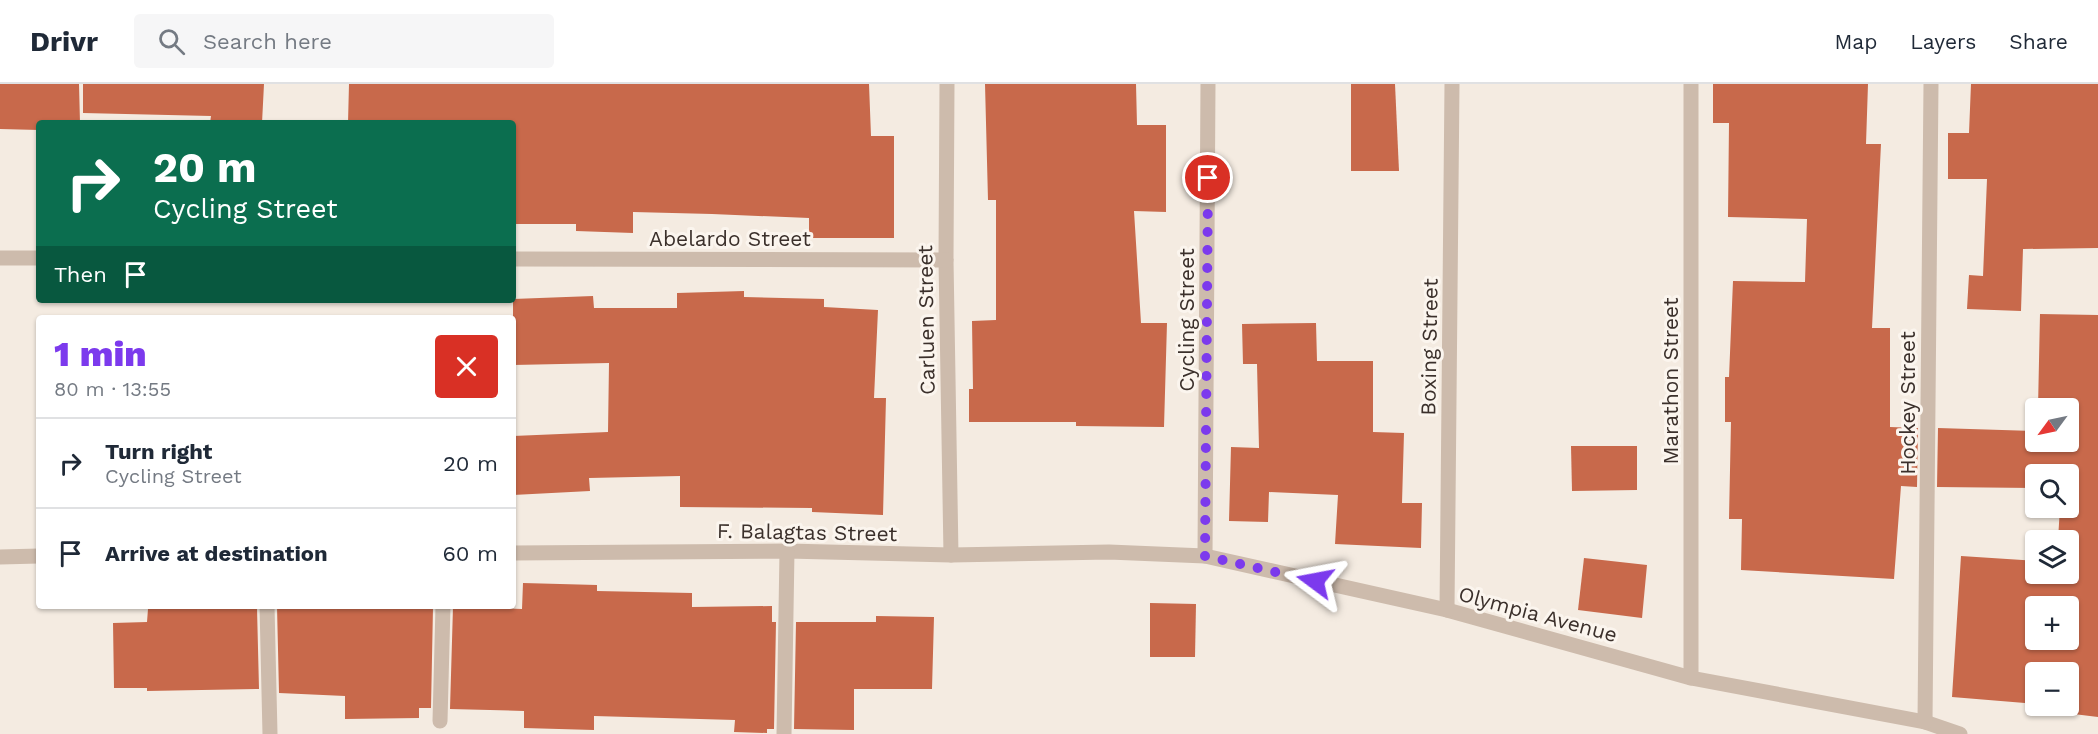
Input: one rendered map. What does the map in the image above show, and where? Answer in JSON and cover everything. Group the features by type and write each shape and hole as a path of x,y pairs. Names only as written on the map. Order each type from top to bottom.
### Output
{"street":[{"name":"Carluen Street","path":"947,84 946,260 951,555"},
{"name":"Cycling Street","path":"1205,556 1208,84"},
{"name":"Boxing Street","path":"1447,610 1452,84"},
{"name":"Marathon Street","path":"1691,84 1691,678"},
{"name":"Hockey Street","path":"1925,722 1931,84"},
{"path":"0,258 36,258"},
{"name":"Abelardo Street","path":"516,259 946,260"},
{"path":"784,734 787,551"},
{"name":"F. Balagtas Street","path":"516,553 787,551 951,555 1101,552"},
{"name":"Olympia Avenue","path":"1101,552 1205,556 1447,610 1691,678 1925,722 1960,734"},
{"path":"0,556 36,556"},
{"path":"267,609 270,734"},
{"path":"440,721 443,609"}],"building":[{"path":"0,84 79,84 80,120 36,120 36,130 0,129"},
{"path":"83,84 264,84 262,120 210,120 211,116 83,113"},
{"path":"349,84 869,84 871,136 894,136 894,238 809,238 809,218 712,214 633,212 633,233 576,231 576,224 516,224 516,120 348,120"},
{"path":"985,84 1136,84 1137,125 1166,125 1166,212 1134,211 1141,323 1167,323 1164,427 1076,426 1076,422 969,422 969,389 973,389 972,321 996,320 996,200 988,200"},
{"path":"1351,84 1395,84 1399,171 1351,171"},
{"path":"1713,84 1868,84 1866,144 1881,144 1872,328 1890,328 1890,427 1918,428 1917,487 1901,486 1894,579 1741,570 1742,519 1729,519 1731,422 1725,422 1725,377 1729,377 1733,281 1805,282 1807,219 1728,217 1729,123 1713,123"},
{"path":"1971,84 2098,84 2098,248 2023,249 2021,311 1967,309 1969,275 1983,276 1987,179 1948,179 1948,133 1969,133"},
{"path":"744,291 744,297 824,299 824,307 878,310 874,398 886,398 883,515 812,512 812,508 680,507 680,476 589,478 590,491 516,495 516,436 608,432 609,363 516,365 516,315 513,315 513,303 516,303 516,299 593,296 594,308 677,308 677,293"},
{"path":"2040,314 2098,315 2098,717 2079,715 2079,662 2025,662 2025,703 1952,697 1961,556 2025,560 2025,584 2079,584 2079,530 2059,530 2059,518 2079,518 2079,464 2025,464 2025,488 1937,487 1938,428 2025,431 2025,452 2079,452 2079,398 2038,398"},
{"path":"1316,323 1317,361 1373,361 1373,432 1404,433 1402,503 1422,503 1421,548 1335,544 1338,495 1269,492 1268,522 1229,521 1231,447 1259,448 1257,364 1243,364 1242,324"},
{"path":"1571,446 1637,446 1637,490 1572,491"},
{"path":"1584,558 1647,565 1642,618 1578,610"},
{"path":"523,583 597,585 597,591 692,593 692,607 772,606 772,622 776,622 774,729 767,729 767,733 734,732 735,720 594,716 594,730 524,728 524,711 450,709 453,609 522,609"},
{"path":"1150,603 1196,604 1195,657 1150,657"},
{"path":"148,609 257,609 259,689 147,691 147,688 114,688 113,623 147,622"},
{"path":"277,609 433,609 431,708 419,708 419,718 345,719 345,696 279,693"},
{"path":"876,616 934,617 932,689 854,689 854,730 794,729 796,622 876,622"}],"route":[{"path":"1208,178 1205,556 1315,581"}]}
